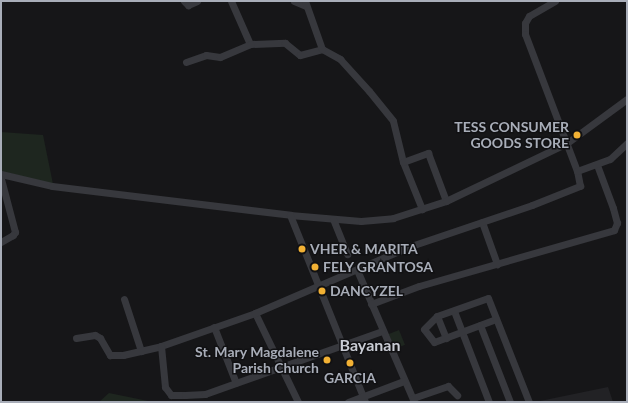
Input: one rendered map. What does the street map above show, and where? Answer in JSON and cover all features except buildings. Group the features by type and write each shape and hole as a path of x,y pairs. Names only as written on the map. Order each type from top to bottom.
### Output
{"street":[{"path":"184,1 188,5 197,1"},
{"path":"231,1 250,44"},
{"path":"294,1 305,4 322,49"},
{"path":"76,338 95,335 100,338 110,355 141,351 161,346 255,313 408,247 532,205 580,186 577,171 567,143 525,34 525,23 529,16 555,1"},
{"path":"186,62 206,55 220,57 250,44 285,43 300,55 322,49 340,58 393,121 403,162 422,209"},
{"path":"1,174 52,186 290,214 361,221 393,218 446,201 567,143 594,126 627,99"},
{"path":"577,171 597,165 616,155 627,143"},
{"path":"403,162 428,153 446,201"},
{"path":"371,304 419,286 614,230 617,223 597,165"},
{"path":"1,179 15,232 13,235 1,242"},
{"path":"290,214 363,400"},
{"path":"334,218 347,254"},
{"path":"482,222 497,264"},
{"path":"357,270 413,400 448,386 458,395"},
{"path":"496,319 434,342 424,329 438,316 488,298 529,402"},
{"path":"124,299 141,351"},
{"path":"454,311 489,402"},
{"path":"255,313 298,402"},
{"path":"438,316 446,338"},
{"path":"480,325 510,402"},
{"path":"214,327 236,383"},
{"path":"161,346 166,387 171,395 205,394 282,368 340,344 382,331"},
{"path":"348,402 363,400 404,381"}],"shaded area":[{"path":"1,132 43,135 53,184 1,171"},
{"path":"399,330 405,345 395,349 389,334"},
{"path":"608,387 613,402 540,401"},
{"path":"109,393 153,402 99,402"}],"place":[{"name":"TESS CONSUMER GOODS STORE","path":"577,135"},
{"name":"VHER & MARITA","path":"302,249"},
{"name":"FELY GRANTOSA","path":"315,267"},
{"name":"DANCYZEL","path":"322,291"},
{"name":"St. Mary Magdalene Parish Church","path":"327,360"},
{"name":"GARCIA","path":"350,363"}],"district":[{"name":"Bayanan","path":"370,345"}]}
